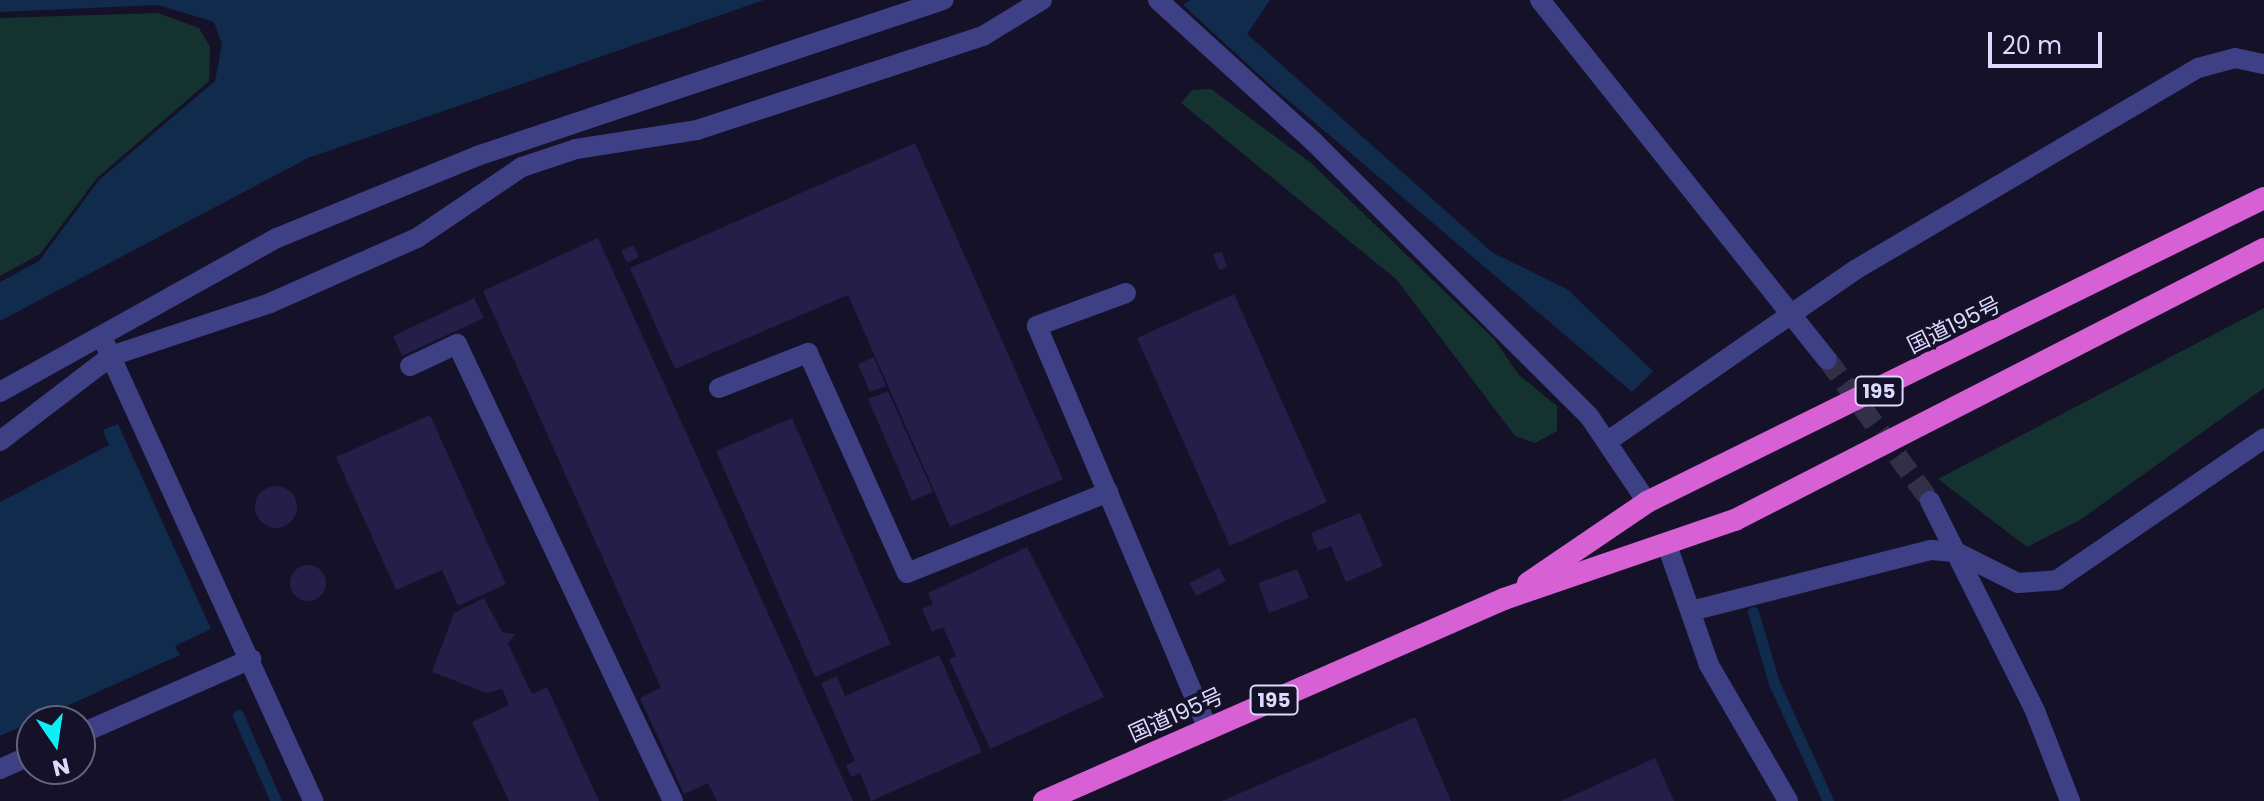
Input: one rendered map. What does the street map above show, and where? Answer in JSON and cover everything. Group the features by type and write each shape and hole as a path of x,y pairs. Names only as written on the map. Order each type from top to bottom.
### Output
{"highway":[{"name":"国道195号","path":"1504,599 1647,502 2264,198"},
{"name":"国道195号","path":"1044,801 1504,599 1735,520 2264,249"}],"street":[{"path":"0,441 106,347 277,238 549,131 944,0"},
{"path":"0,392 106,347 270,303 404,244 522,167 559,154 697,130 983,36 1042,0"},
{"path":"1158,0 1325,153 1608,441 1647,502"},
{"path":"1540,0 1790,319 1827,359"},
{"path":"1608,441 1790,319 1855,270 2198,68 2235,58 2264,64"},
{"path":"549,131 559,154"},
{"path":"1126,293 1037,326 1208,729"},
{"path":"410,366 457,344 673,801"},
{"path":"106,347 251,659 313,801"},
{"path":"719,388 808,353 907,573 1108,492"},
{"path":"1691,611 1931,550 1956,552 2018,583 2057,580 2264,438"},
{"path":"1930,501 2035,711 2070,801"},
{"path":"1667,545 1709,665 1788,801"},
{"path":"96,727 251,659"}],"green space":[{"path":"158,13 199,28 210,47 209,81 97,178 40,254 0,276 0,18"},
{"path":"1211,89 1311,163 1494,339 1519,375 1557,406 1557,431 1535,443 1515,436 1397,280 1181,103 1192,90"},
{"path":"2264,308 2264,388 2080,520 2027,547 1938,479"}],"water":[{"path":"0,0 764,0 308,158 0,321 0,282 39,261 99,180 215,81 222,44 214,22 158,5 0,12"},
{"path":"1190,0 1270,0 1247,34 1493,253 1567,289 1653,371 1632,392 1268,83 1183,5"},
{"path":"118,424 211,629 175,646 180,655 69,705 16,705 16,729 0,736 0,502 109,445 103,430"}],"building":[{"path":"915,143 1063,479 950,527 848,295 675,369 630,268"},
{"path":"598,238 853,801 717,801 708,783 684,794 640,698 661,688 483,291"},
{"path":"633,245 639,257 627,263 621,251"},
{"path":"1222,252 1227,267 1219,270 1213,254"},
{"path":"1234,294 1327,502 1230,546 1137,338"},
{"path":"474,298 484,318 402,356 393,336"},
{"path":"874,357 886,386 870,392 858,364"},
{"path":"888,391 933,492 912,501 868,399"},
{"path":"430,415 506,584 458,606 442,570 396,590 336,457"},
{"path":"792,418 891,644 815,677 716,451"},
{"path":"276,486 291,492 297,507 291,522 276,528 261,522 255,507 261,492"},
{"path":"1360,513 1383,566 1346,582 1331,546 1318,551 1311,533"},
{"path":"1027,547 1104,697 990,749 949,659 956,656 943,627 932,632 922,609 933,604 928,593"},
{"path":"308,565 321,570 326,583 321,596 308,601 295,596 290,583 295,570"},
{"path":"1219,568 1226,581 1196,596 1189,583"},
{"path":"1297,569 1309,598 1269,613 1258,583"},
{"path":"484,598 502,632 515,634 508,644 532,694 547,687 599,801 509,801 472,722 509,705 502,689 487,693 432,672 454,613"},
{"path":"939,655 982,752 871,801 860,773 851,777 846,765 855,761 821,683 837,676 845,696"},
{"path":"1415,717 1451,801 1222,801"},
{"path":"1655,758 1674,801 1561,801"}],"waterway":[{"path":"1753,612 1774,683 1828,801"},
{"path":"238,715 276,801"}],"tunnel":[{"path":"1827,359 1930,501"}]}
